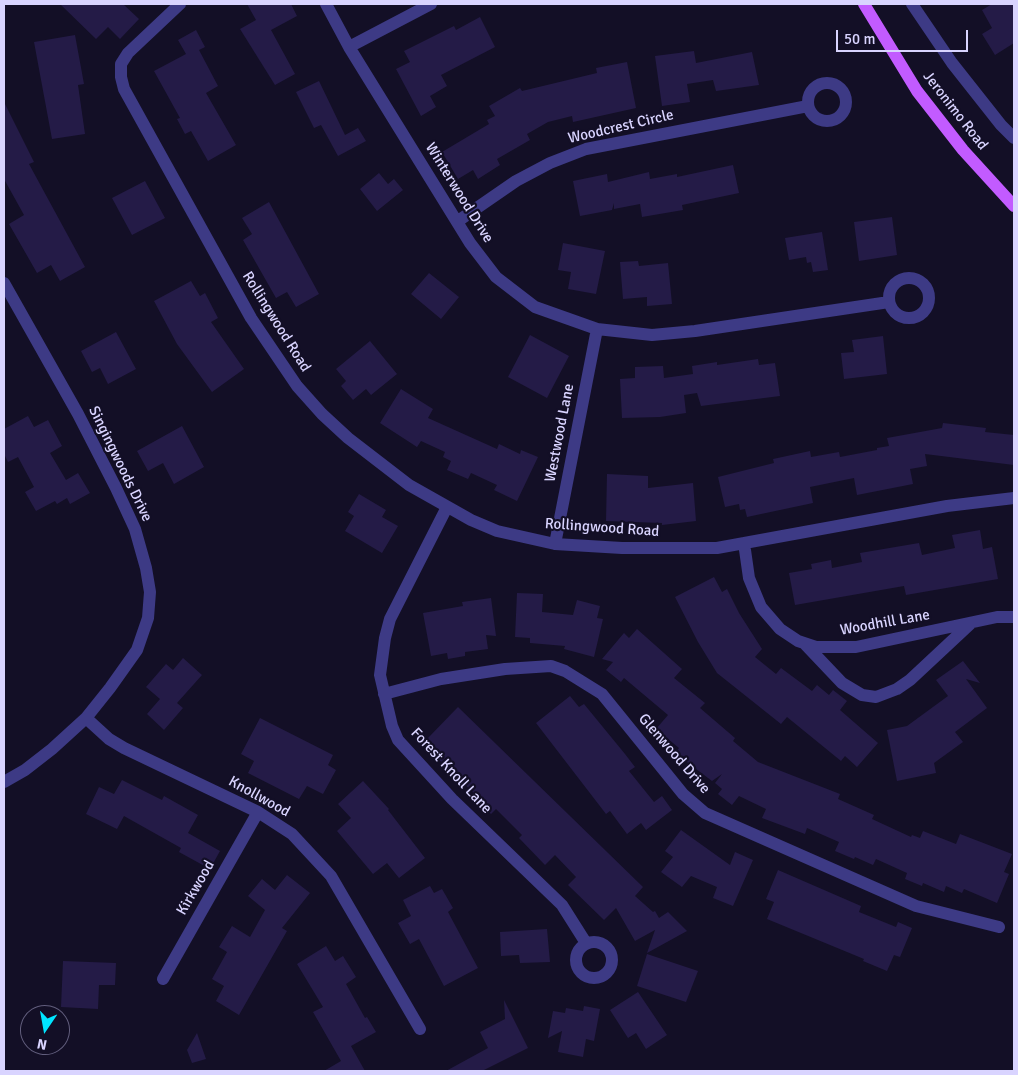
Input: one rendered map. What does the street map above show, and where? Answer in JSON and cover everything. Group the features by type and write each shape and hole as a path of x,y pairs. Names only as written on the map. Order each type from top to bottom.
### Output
{"main road":[{"name":"Jeronimo Road","path":"864,4 917,91 963,150 1014,206"}],"street":[{"name":"Rollingwood Road","path":"180,4 128,53 122,64 121,77 124,89 251,318 297,386 322,414 386,469 447,507 497,531 555,544 664,549 717,548 908,513 987,500 1014,498"},
{"name":"Winterwood Drive","path":"326,4 349,47 458,221 470,244 496,276 536,307 597,329 635,334 674,334 889,302"},
{"path":"349,47 431,4"},
{"path":"912,4 952,63 1001,125 1014,138"},
{"name":"Woodcrest Circle","path":"458,221 516,181 550,163 586,149 808,106"},
{"name":"Singingwoods Drive","path":"4,282 78,414 116,488 135,529 146,568 150,592 148,618 137,650 86,718 52,749 25,770 4,781"},
{"name":"Westwood Lane","path":"555,544 597,329"},
{"name":"Forest Knoll Lane","path":"447,507 390,619 380,675 392,726 398,740 452,799 562,905 586,943"},
{"name":"Woodhill Lane","path":"744,543 749,578 760,607 780,629 805,644 842,683 862,695 876,697 897,689 910,680 971,623"},
{"name":"Woodhill Lane","path":"805,644 824,648 856,647 997,617 1014,617"},
{"name":"Glenwood Drive","path":"384,694 441,679 505,669 551,666 565,671 602,694 683,794 705,813 916,906 999,927"},
{"name":"Knollwood","path":"86,718 109,739 124,748 258,812 292,834 331,876 420,1029"},
{"name":"Kirkwood","path":"163,979 258,812"}],"building":[{"path":"60,4 123,4 139,19 120,39 108,27 96,39"},
{"path":"247,4 291,4 297,16 271,30 295,74 275,85 240,29 256,20"},
{"path":"992,4 1014,4 1014,43 995,55 982,34 992,28 982,10"},
{"path":"480,17 495,47 441,75 447,86 430,96 436,107 421,116 396,69 410,62 404,51 454,26 456,30"},
{"path":"196,30 205,47 199,50 218,86 206,93 236,145 208,161 191,131 185,134 177,119 180,118 154,71 186,54 178,40"},
{"path":"75,35 84,84 78,85 85,134 52,139 34,42"},
{"path":"694,51 696,63 752,52 759,85 716,91 713,80 687,84 690,102 662,106 655,56"},
{"path":"627,62 636,108 573,122 572,116 548,122 527,134 530,140 497,159 500,165 478,179 473,170 458,179 442,152 489,124 487,120 495,116 489,106 520,88 522,91 597,73 596,68"},
{"path":"319,81 345,135 358,128 366,141 338,156 321,125 314,128 296,92"},
{"path":"4,102 34,162 29,164 85,267 60,281 51,265 37,273 9,224 24,215 4,179"},
{"path":"733,165 739,193 682,205 683,210 642,217 640,204 614,209 614,203 612,210 580,216 573,181 607,174 608,182 649,172 650,179 677,174 677,177"},
{"path":"379,173 388,184 394,179 403,190 377,211 360,189"},
{"path":"145,181 165,218 132,235 112,198"},
{"path":"269,202 319,294 296,307 287,292 276,298 243,240 252,234 242,218"},
{"path":"892,217 897,255 859,261 854,222"},
{"path":"822,232 828,270 813,272 811,262 807,263 806,257 789,260 785,238"},
{"path":"563,243 605,251 596,294 568,289 571,272 558,270"},
{"path":"638,261 639,266 668,263 672,304 647,306 647,297 623,299 620,262"},
{"path":"429,273 459,297 441,319 411,294"},
{"path":"191,281 200,296 205,293 218,318 211,322 244,369 212,392 177,344 154,301"},
{"path":"116,332 136,369 108,384 100,368 92,372 81,351"},
{"path":"530,335 569,356 547,398 508,377"},
{"path":"883,336 887,374 844,379 841,353 854,352 852,340"},
{"path":"370,341 397,374 371,395 366,389 353,400 341,386 346,381 336,369"},
{"path":"758,359 759,365 775,363 780,396 701,406 697,393 684,395 686,413 660,417 622,418 620,379 635,378 635,367 663,366 664,378 693,374 692,366 717,362 717,365"},
{"path":"401,389 433,409 428,418 497,449 499,444 520,454 521,450 538,457 517,501 494,490 497,485 471,473 468,479 447,470 451,461 443,457 445,452 421,441 417,447 380,423"},
{"path":"28,416 34,427 48,420 62,446 50,453 66,480 78,473 90,493 70,504 67,498 57,504 55,501 36,511 25,492 34,487 18,457 8,462 4,454 4,429"},
{"path":"943,423 986,428 985,432 1014,435 1014,465 925,454 927,466 910,469 913,484 857,495 854,478 810,487 813,503 747,517 745,509 740,510 739,504 725,507 718,477 774,463 773,459 810,451 811,457 839,452 840,457 877,450 877,448 889,446 887,438 942,428"},
{"path":"182,426 204,467 174,484 163,463 148,471 137,451"},
{"path":"607,474 648,476 648,488 693,483 696,521 662,525 662,523 606,521"},
{"path":"359,494 386,510 382,517 398,526 382,553 345,531 354,516 348,512"},
{"path":"980,530 983,549 992,547 998,579 906,595 904,586 795,605 789,573 812,569 811,564 831,560 832,568 862,562 860,553 919,543 922,555 955,548 952,535"},
{"path":"714,577 722,592 727,589 739,613 762,649 755,657 776,674 781,668 812,691 817,685 829,695 833,690 847,701 840,710 878,743 857,767 845,756 841,761 787,717 781,724 717,673 698,642 675,597"},
{"path":"517,593 543,594 542,612 573,615 577,600 600,606 597,618 603,619 594,657 564,649 565,646 530,643 530,638 515,637"},
{"path":"491,598 496,636 486,635 488,649 465,652 465,656 448,659 447,653 431,656 423,613 463,606 462,602"},
{"path":"637,629 682,669 674,678 705,703 700,708 735,738 733,741 758,762 840,794 838,799 874,815 872,819 911,837 912,835 920,838 923,831 956,844 960,834 1012,854 1004,872 1009,874 997,903 964,889 962,893 946,886 944,892 923,883 922,886 905,879 907,873 876,859 873,865 855,857 854,859 835,851 839,842 807,828 805,834 762,818 766,809 739,796 732,805 718,794 722,789 715,783 722,774 712,781 675,753 679,748 656,729 668,715 624,678 621,682 606,670 613,662 602,659 624,633 629,638"},
{"path":"183,658 202,675 177,703 183,708 164,730 147,714 160,699 146,687 166,664 173,670"},
{"path":"963,661 980,683 966,679 987,708 955,732 963,742 934,763 936,773 897,781 887,730 907,726 948,696 936,680"},
{"path":"570,696 579,707 584,704 625,754 635,767 629,771 654,802 662,796 672,810 646,830 641,823 627,834 610,811 606,814 536,723"},
{"path":"458,707 643,887 635,896 653,912 655,911 659,918 668,912 687,931 647,953 655,930 635,941 616,908 604,920 568,885 576,877 555,855 545,865 519,838 522,835 496,809 491,814 479,802 481,800 433,754 438,750 427,739"},
{"path":"260,718 333,755 328,765 336,770 323,794 307,786 299,799 248,773 254,761 241,754"},
{"path":"122,780 162,800 164,796 198,815 188,833 220,851 210,869 179,852 181,848 124,816 117,829 86,814 99,787 114,794"},
{"path":"363,781 389,809 425,858 399,878 387,863 373,874 337,831 351,818 338,804"},
{"path":"681,830 730,865 735,852 753,860 733,906 713,898 717,887 691,876 682,887 661,872 673,857 665,851"},
{"path":"778,870 861,906 859,912 896,927 898,922 912,928 900,957 894,955 887,971 863,961 864,959 767,919 774,902 766,899"},
{"path":"287,875 310,893 282,928 287,931 239,1015 216,1001 224,986 212,979 227,952 219,947 232,926 250,937 265,910 248,896 262,879 275,890"},
{"path":"430,886 434,893 442,889 453,908 448,912 478,968 444,986 419,939 410,944 398,923 411,916 403,900"},
{"path":"547,929 550,962 520,963 519,955 501,956 500,932"},
{"path":"326,946 335,961 343,956 356,977 346,984 365,1018 367,1017 376,1032 351,1046 365,1071 324,1071 341,1061 313,1012 323,1007 297,964"},
{"path":"647,954 698,971 686,1002 637,986"},
{"path":"63,961 116,963 115,985 99,985 98,1009 70,1007 70,1005 61,1005"},
{"path":"638,992 667,1035 646,1049 636,1033 628,1038 610,1010"},
{"path":"504,1000 528,1048 482,1071 446,1071 488,1048 480,1032 505,1019"},
{"path":"584,1006 600,1009 594,1041 586,1039 583,1057 558,1052 562,1031 548,1038 553,1011 565,1013 566,1008 583,1011"},
{"path":"197,1033 206,1059 192,1063 187,1050"}]}
